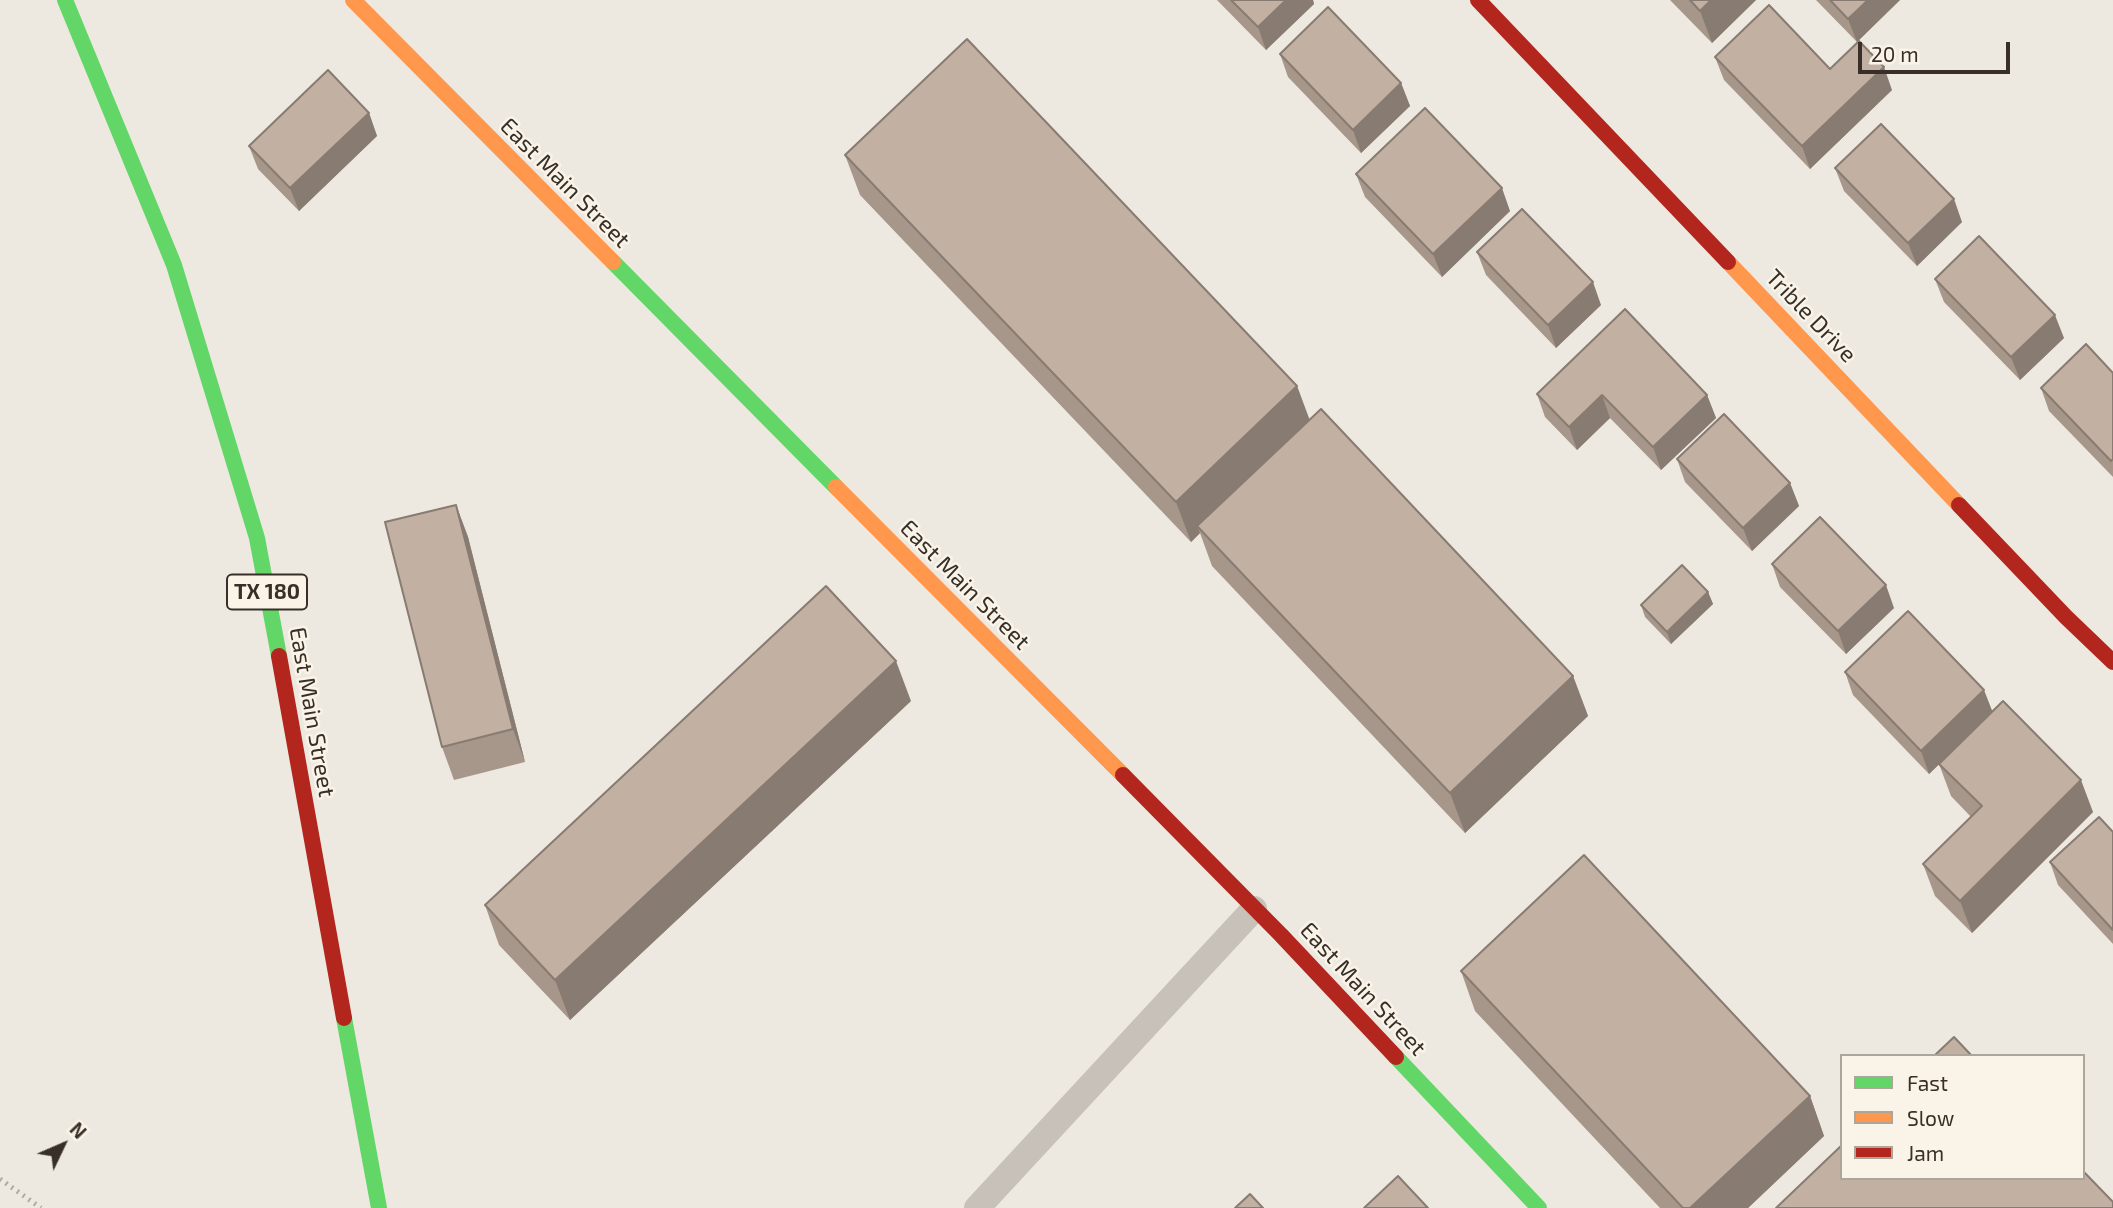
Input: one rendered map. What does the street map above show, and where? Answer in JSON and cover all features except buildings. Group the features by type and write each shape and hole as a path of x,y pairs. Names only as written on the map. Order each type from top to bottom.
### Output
{"street":[{"name":"East Main Street","path":"65,0 174,264 257,538 379,1208"},
{"name":"East Main Street","path":"353,0 1255,909 1539,1208"},
{"name":"Trible Drive","path":"1478,0 2066,617 2113,662"}],"lane":[{"path":"977,1208 1255,909"}],"railway":[{"path":"0,1179 41,1208"}],"traffic: fast":[{"path":"65,0 174,265 257,538 279,656"},
{"path":"613,262 836,487"},
{"path":"344,1018 379,1208"},
{"path":"1396,1057 1539,1208"}],"traffic: slow":[{"path":"353,0 613,262"},
{"path":"1728,262 1959,505"},
{"path":"836,487 1123,775"}],"traffic: jam":[{"path":"1478,0 1728,262"},
{"path":"1959,505 2113,662"},
{"path":"279,656 344,1018"},
{"path":"1123,775 1281,935 1396,1057"}]}
